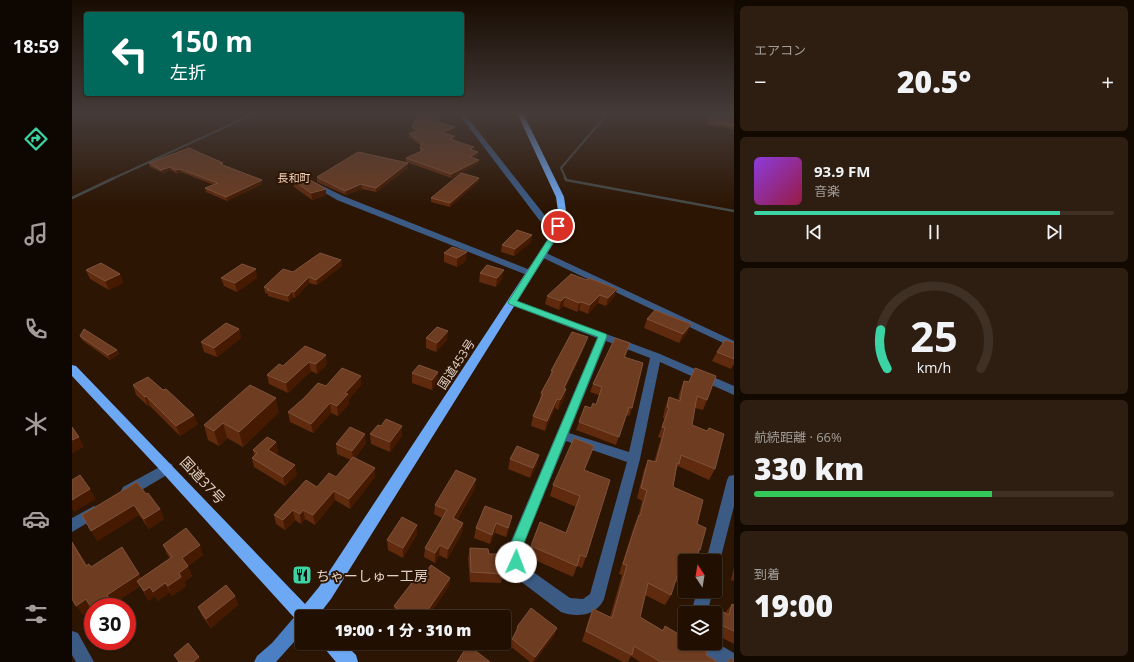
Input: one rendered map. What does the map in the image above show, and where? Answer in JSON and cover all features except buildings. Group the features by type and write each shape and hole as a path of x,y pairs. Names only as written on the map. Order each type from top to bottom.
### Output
{"highway":[{"name":"国道453号","path":"312,610 325,593 512,302 558,226 562,211 560,197 535,144"},
{"name":"国道37号","path":"72,369 299,610"},
{"path":"338,650 349,662"}],"main road":[{"path":"263,662 278,649 295,630"}],"street":[{"path":"485,144 543,219 558,226"},
{"path":"312,183 340,198 530,273"},
{"path":"542,254 734,345"},
{"path":"512,302 656,356 733,387"},
{"path":"603,336 513,553 520,572 567,606 585,607 596,598 634,459 656,356"},
{"path":"562,435 634,459"},
{"path":"119,497 167,468"},
{"path":"715,554 734,480"},
{"path":"72,526 106,505"},
{"path":"72,639 85,662"},
{"path":"713,650 734,662"}],"waterway":[{"path":"112,179 189,144"},
{"path":"566,179 561,168 582,144"},
{"path":"72,198 114,178"},
{"path":"565,178 566,180 734,211"}],"place":[{"name":"ちゃーしゅー工房","path":"302,575"}],"district":[{"name":"長和町","path":"294,177"}],"route":[{"path":"516,562 513,553 603,336 512,302 554,236 558,226"}]}
